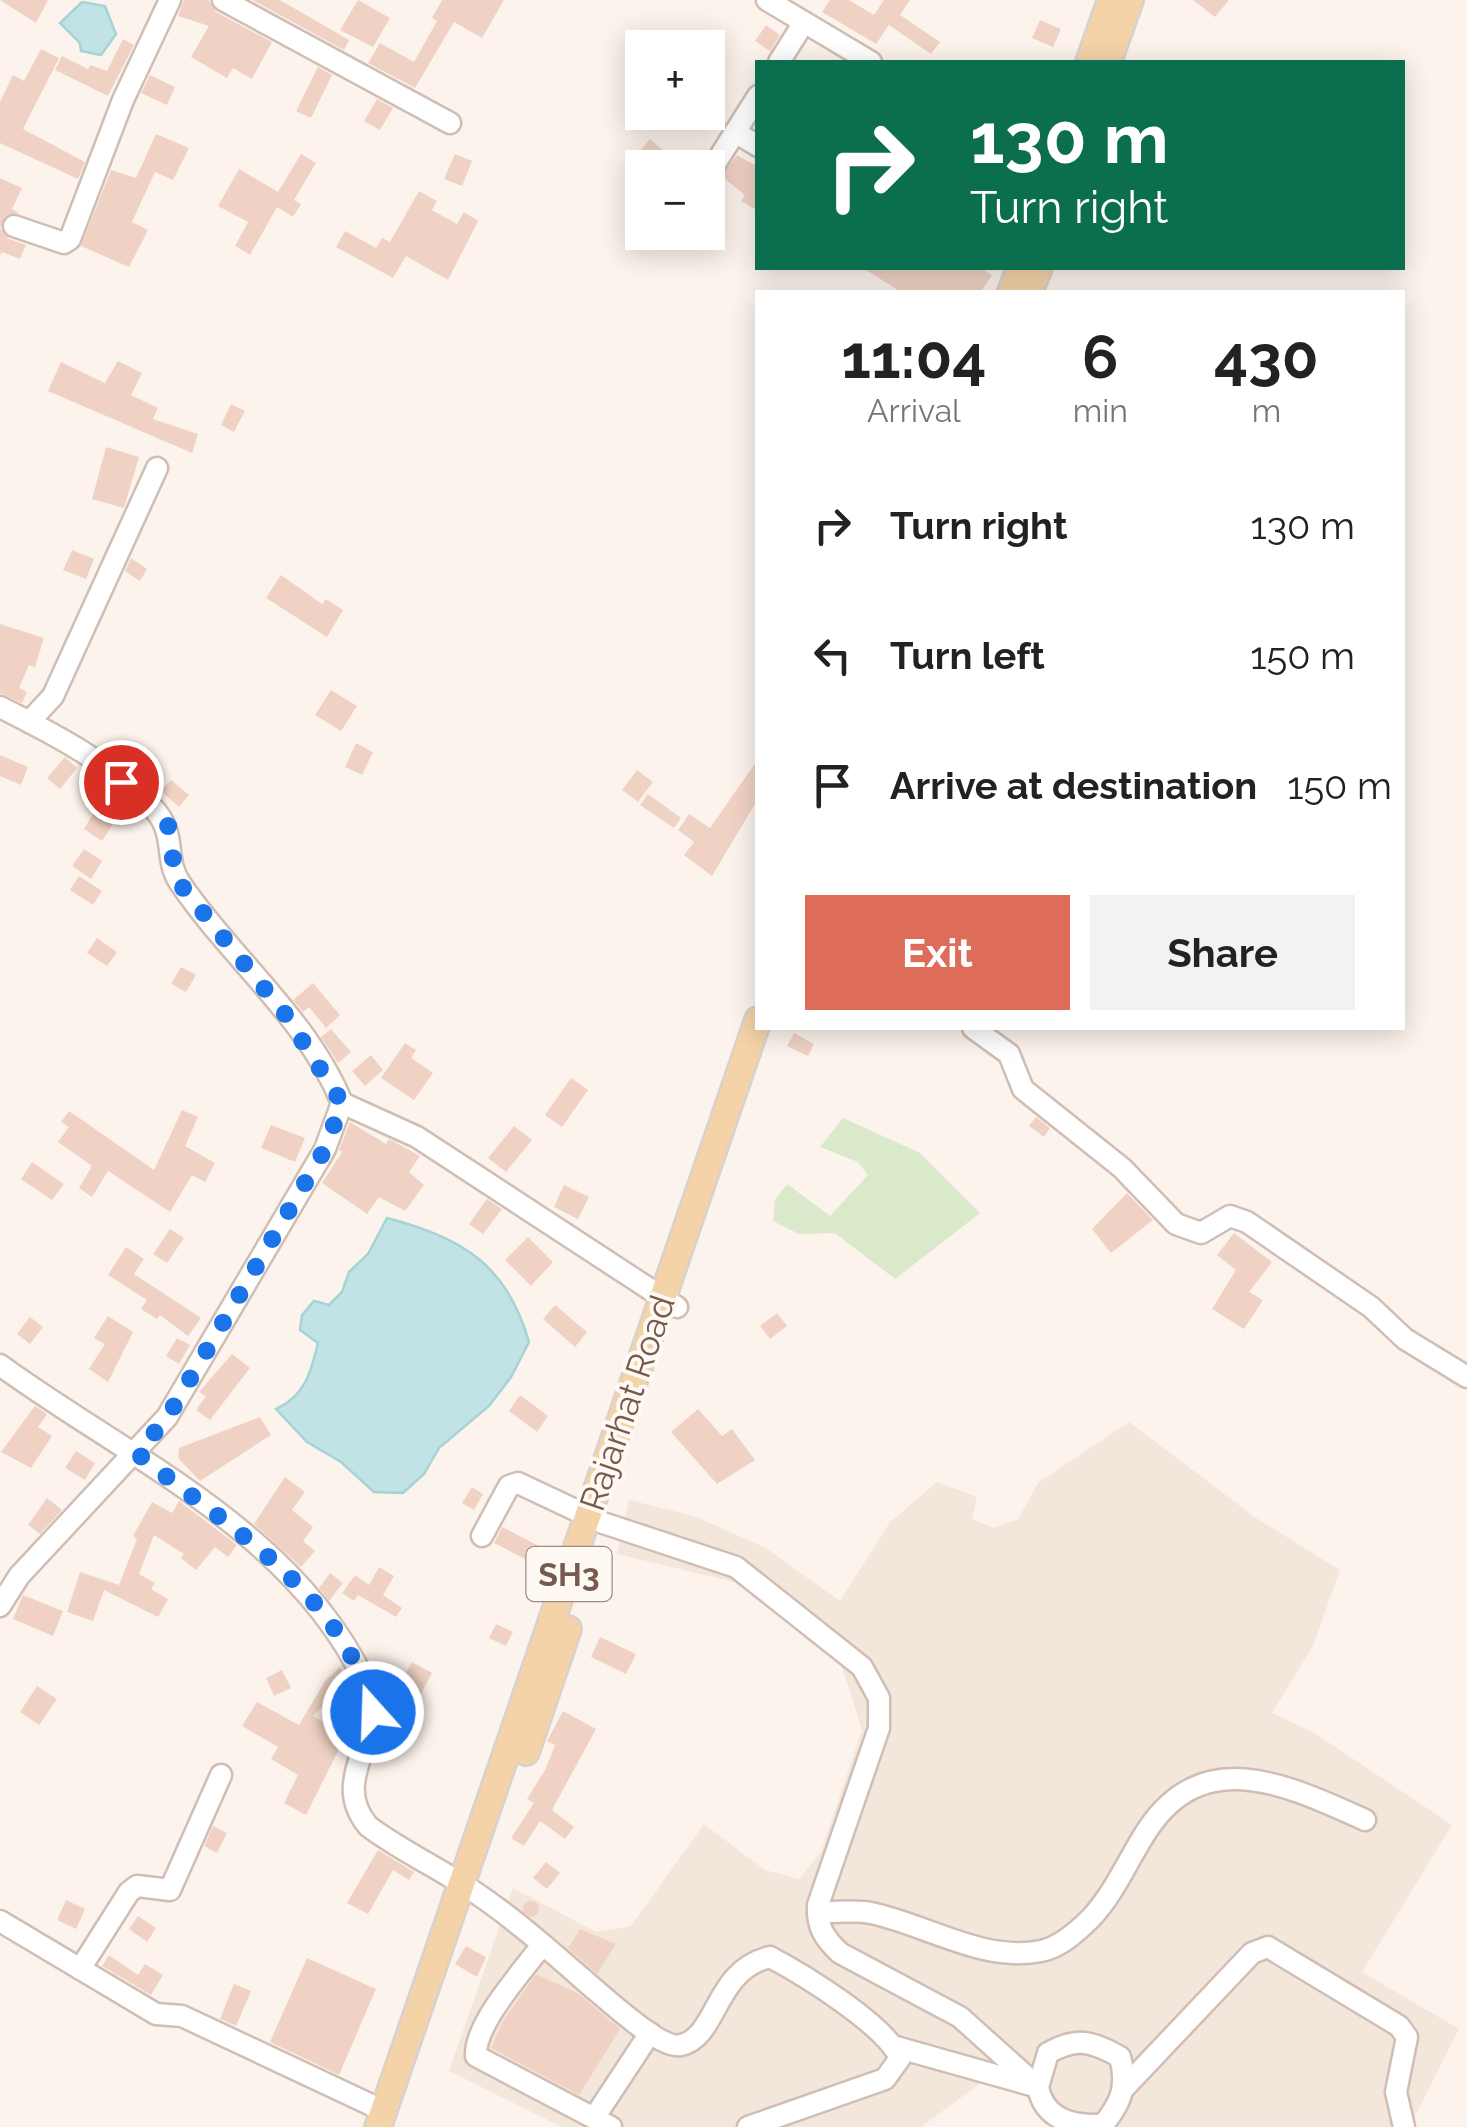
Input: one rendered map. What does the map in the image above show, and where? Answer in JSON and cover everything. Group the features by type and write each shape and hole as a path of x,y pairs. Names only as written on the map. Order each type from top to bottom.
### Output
{"main road":[{"path":"1090,60 1111,0"},
{"path":"1109,60 1130,0"},
{"name":"Rajarhat Road","path":"386,2122 670,1301 755,1030"},
{"name":"Rajarhat Road","path":"670,1301 771,1030"}],"street":[{"path":"14,226 64,243 70,239 123,100 170,0"},
{"path":"223,0 450,123"},
{"path":"767,0 867,60"},
{"path":"780,60 803,24"},
{"path":"724,150 755,101"},
{"path":"735,132 755,144"},
{"path":"29,722 52,696 158,468"},
{"path":"0,707 92,759 151,804 168,825 176,879 285,1014 342,1103 416,1137 670,1301"},
{"path":"976,1030 1013,1060 1022,1089 1122,1168 1176,1224 1201,1233 1230,1216 1247,1222 1370,1306 1406,1339 1467,1377"},
{"path":"0,1606 19,1576 167,1418 325,1149 342,1103"},
{"path":"0,1364 137,1453 256,1546 329,1619 367,1688 373,1712 351,1792 356,1811 384,1838 469,1888 668,2044 680,2046 691,2040 733,1976 751,1961 770,1957 877,2028 896,2047 900,2058 886,2079 748,2127"},
{"path":"482,1536 513,1483 596,1519 736,1567 862,1667 879,1698 879,1728 837,1842 818,1913 826,1940 840,1953 960,2018 1038,2086"},
{"path":"80,1969 130,1892 137,1886 170,1890 221,1776"},
{"path":"818,1913 866,1912 1004,1952 1043,1951 1081,1928 1109,1898 1172,1796 1200,1782 1230,1779 1274,1784 1365,1820"},
{"path":"0,1922 156,2014 182,2016 386,2122"},
{"path":"1126,2087 1120,2057 1081,2040 1048,2053 1038,2086 1041,2103 1051,2113 1080,2126 1102,2126 1115,2112 1126,2087 1252,1953 1268,1948 1399,2026 1407,2037 1396,2092 1404,2127"},
{"path":"548,1950 485,2024 475,2044 476,2056 603,2123 650,2033"},
{"path":"896,2047 1038,2086"}],"shaded area":[{"path":"1129,1422 1256,1518 1340,1570 1313,1646 1272,1713 1313,1732 1452,1825 1362,1972 1459,2029 1410,2127 1081,2127 994,2073 921,2127 562,2127 449,2071 513,1888 596,1932 631,1926 704,1824 765,1870 799,1879 821,1852 862,1730 840,1661 734,1582 617,1554 629,1500 694,1516 766,1548 840,1601 890,1522 937,1482 977,1497 972,1519 994,1528 1018,1519 1038,1483"}],"green space":[{"path":"843,1118 920,1153 980,1213 895,1279 835,1233 799,1234 773,1221 775,1200 787,1184 830,1216 868,1175 858,1162 820,1147"}],"water":[{"path":"82,2 105,6 116,34 101,55 81,51 80,43 60,23"},
{"path":"387,1218 438,1235 478,1258 508,1293 529,1342 511,1377 489,1406 439,1448 424,1474 403,1493 374,1492 341,1462 307,1442 276,1409 300,1390 315,1354 318,1343 300,1330 302,1315 314,1301 329,1305 342,1292 349,1272 368,1254"}],"building":[{"path":"0,0 48,0 36,23"},
{"path":"184,0 209,0 216,12 272,42 252,79 233,68 227,78 191,57 209,26 178,16"},
{"path":"252,0 280,0 349,40 344,50"},
{"path":"358,0 390,18 373,47 340,30"},
{"path":"442,0 504,0 482,38 454,22 415,88 368,63 380,43 414,62 437,21 432,18"},
{"path":"830,0 849,0 874,15 884,0 910,0 900,15 940,42 931,54 889,25 876,44 822,12"},
{"path":"1193,0 1229,0 1215,17"},
{"path":"1040,20 1061,29 1053,47 1032,38"},
{"path":"766,25 780,35 770,51 755,41"},
{"path":"123,39 134,45 108,96 55,70 62,56 88,69 90,65 107,71"},
{"path":"41,49 59,58 23,129 85,162 78,179 0,143 0,102 13,75 24,81"},
{"path":"318,67 332,75 311,118 296,111"},
{"path":"150,75 175,87 167,105 141,93"},
{"path":"377,99 393,108 380,130 364,121"},
{"path":"156,134 189,148 173,180 155,172 132,222 148,230 129,267 81,246 111,170 136,178"},
{"path":"650,139 663,150 641,150"},
{"path":"301,154 316,163 294,200 301,204 293,217 277,207 250,255 235,246 248,222 218,206 239,169 278,192"},
{"path":"455,154 472,161 462,186 444,179"},
{"path":"737,155 755,165 755,209 741,201 745,195 725,179 725,171"},
{"path":"0,178 22,188 12,209 19,213 6,215 0,228"},
{"path":"419,191 437,201 432,210 457,224 464,212 478,221 448,280 406,256 393,278 336,247 345,231 376,248 382,238 390,242"},
{"path":"0,228 9,239 26,245 20,259 2,252 0,255"},
{"path":"866,270 984,270 992,275 982,290 898,290"},
{"path":"118,361 142,373 131,395 158,408 153,419 198,434 192,453 48,391 61,362 105,383"},
{"path":"231,404 245,411 234,432 221,425"},
{"path":"106,447 139,457 124,508 92,499"},
{"path":"72,550 94,559 86,579 63,570"},
{"path":"131,558 147,569 140,581 125,571"},
{"path":"281,575 322,604 326,599 343,610 327,637 266,598"},
{"path":"0,624 44,638 35,667 29,665 19,688 27,692 22,703 0,693"},
{"path":"331,690 357,706 341,731 315,715"},
{"path":"356,743 373,752 362,775 345,767"},
{"path":"0,755 28,767 21,785 0,776"},
{"path":"65,757 77,768 60,789 47,778"},
{"path":"755,763 755,804 712,876 684,855 694,842 678,830 689,814 710,828"},
{"path":"637,770 653,782 638,802 622,790"},
{"path":"171,780 189,795 179,807 161,791"},
{"path":"102,782 132,806 122,819 118,816 102,841 84,829 102,799 94,792"},
{"path":"648,794 681,818 674,828 640,805"},
{"path":"84,849 102,861 91,879 72,866"},
{"path":"79,876 102,891 93,905 70,890"},
{"path":"97,938 117,952 107,966 87,953"},
{"path":"181,967 196,975 186,992 171,984"},
{"path":"313,983 340,1015 326,1028 309,1007 303,1012 293,1000"},
{"path":"331,1029 351,1052 338,1063 321,1037"},
{"path":"794,1033 814,1044 808,1056 787,1046"},
{"path":"405,1043 416,1050 411,1058 433,1073 414,1100 381,1078"},
{"path":"371,1055 383,1070 365,1086 352,1071"},
{"path":"571,1078 588,1090 562,1127 545,1115"},
{"path":"182,1110 198,1117 185,1146 215,1163 205,1182 192,1175 170,1212 108,1171 92,1197 79,1188 92,1166 58,1142 69,1127 61,1122 69,1111 154,1170"},
{"path":"1036,1117 1050,1128 1044,1137 1029,1126"},
{"path":"350,1122 386,1144 389,1139 420,1156 409,1172 424,1185 405,1211 379,1197 367,1214 322,1183 342,1152 339,1150"},
{"path":"271,1125 305,1138 295,1162 261,1148"},
{"path":"514,1126 532,1140 506,1172 488,1158"},
{"path":"32,1162 64,1184 52,1200 21,1179"},
{"path":"564,1185 589,1197 578,1219 554,1207"},
{"path":"1127,1193 1153,1220 1111,1253 1092,1229"},
{"path":"487,1199 502,1209 483,1234 469,1224"},
{"path":"170,1229 184,1238 167,1263 153,1254"},
{"path":"1234,1233 1272,1262 1249,1292 1263,1300 1244,1329 1212,1309 1236,1270 1217,1255"},
{"path":"528,1237 553,1262 531,1286 505,1260"},
{"path":"126,1247 144,1259 134,1274 201,1318 188,1336 160,1315 157,1319 141,1309 147,1300 108,1275"},
{"path":"555,1305 587,1332 575,1347 543,1319"},
{"path":"777,1313 787,1326 770,1339 760,1326"},
{"path":"108,1316 133,1332 108,1382 89,1369 105,1344 94,1338"},
{"path":"30,1317 43,1327 30,1344 17,1334"},
{"path":"177,1338 190,1345 179,1364 166,1356"},
{"path":"232,1354 250,1368 210,1420 196,1410 206,1396 199,1392"},
{"path":"520,1395 548,1416 537,1432 509,1411"},
{"path":"35,1406 47,1414 38,1427 52,1436 31,1468 1,1452"},
{"path":"698,1409 722,1436 732,1429 755,1460 717,1484 671,1432"},
{"path":"260,1417 271,1435 200,1481 178,1458 179,1448"},
{"path":"76,1451 95,1463 85,1480 65,1468"},
{"path":"285,1477 305,1492 292,1510 313,1527 303,1541 315,1551 301,1567 254,1524"},
{"path":"472,1487 483,1494 474,1510 462,1503"},
{"path":"47,1498 62,1510 40,1534 28,1525"},
{"path":"179,1501 237,1545 228,1557 215,1547 196,1570 181,1558 184,1554 154,1535 139,1574 155,1583 151,1589 168,1599 158,1617 104,1590 93,1621 67,1612 80,1572 119,1585 137,1539 133,1536 152,1502 172,1513"},
{"path":"502,1527 543,1548 535,1564 494,1543"},
{"path":"379,1567 394,1576 383,1595 402,1608 396,1617 358,1595 354,1601 342,1593 355,1575 369,1585"},
{"path":"330,1573 343,1583 329,1601 319,1588"},
{"path":"23,1595 63,1611 53,1636 13,1619"},
{"path":"496,1624 513,1632 506,1646 489,1638"},
{"path":"600,1637 636,1654 626,1674 591,1657"},
{"path":"412,1662 432,1673 416,1703 395,1692"},
{"path":"340,1667 349,1681 313,1716 346,1735 306,1815 284,1803 298,1775 271,1759 278,1747 242,1726 257,1702 299,1725 325,1681"},
{"path":"282,1670 291,1688 274,1696 266,1678"},
{"path":"37,1686 57,1699 39,1725 20,1712"},
{"path":"563,1711 596,1729 552,1810 574,1827 565,1839 540,1821 524,1846 511,1838 534,1803 527,1799 545,1770 555,1745 547,1741"},
{"path":"213,1826 227,1833 217,1853 204,1846"},
{"path":"378,1850 414,1872 409,1880 393,1870 368,1914 347,1903"},
{"path":"546,1862 560,1873 547,1889 533,1878"},
{"path":"66,1900 85,1909 76,1929 57,1920"},
{"path":"531,1901 539,1909 531,1917 523,1909"},
{"path":"138,1916 156,1928 147,1942 129,1929"},
{"path":"580,1929 616,1944 597,1974 568,1948"},
{"path":"466,1946 486,1957 477,1977 455,1964"},
{"path":"109,1955 138,1975 145,1964 163,1975 151,1995 102,1966"},
{"path":"307,1958 376,1989 339,2075 270,2042"},
{"path":"536,1974 579,1994 620,2029 579,2095 491,2048 503,2021"},
{"path":"234,1984 251,1991 236,2026 220,2019"}],"route":[{"path":"121,782 151,804 168,825 176,879 285,1014 342,1103 325,1149 167,1418 137,1453 256,1546 312,1599 348,1650 367,1688 373,1712"}]}
